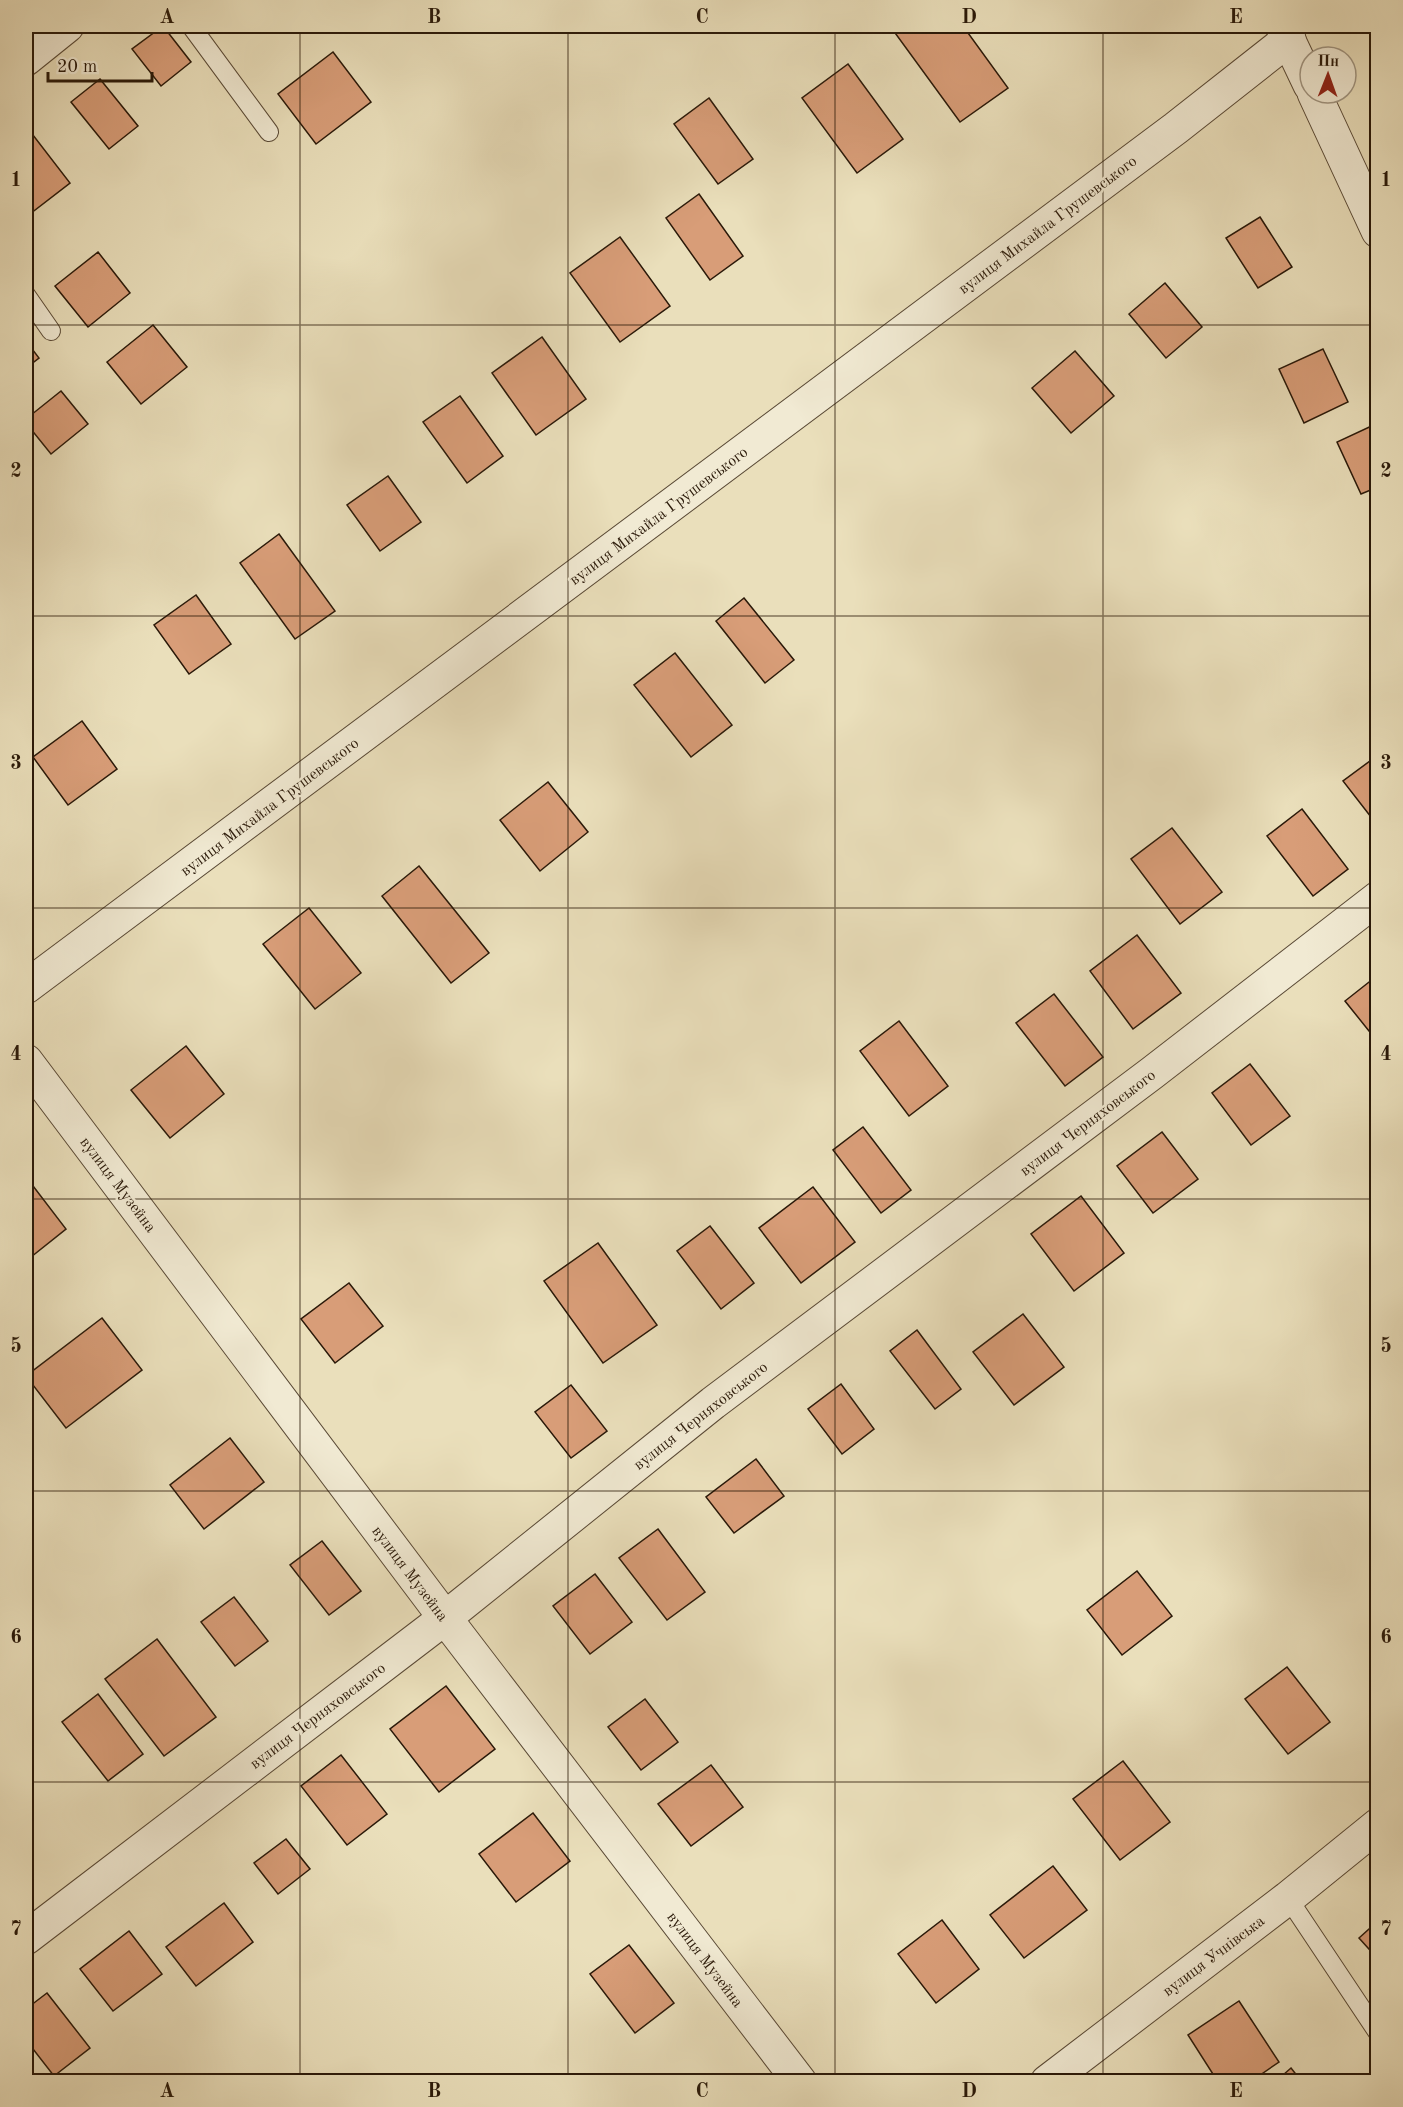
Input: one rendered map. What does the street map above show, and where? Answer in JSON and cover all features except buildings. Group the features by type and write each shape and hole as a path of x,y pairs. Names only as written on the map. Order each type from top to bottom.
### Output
{"street":[{"path":"26,59 67,26"},
{"path":"1285,32 1298,60"},
{"name":"вулиця Михайла Грушевського","path":"26,987 1176,128 1285,32"},
{"path":"1319,105 1377,231"},
{"name":"вулиця Черняховського","path":"26,1938 445,1618 713,1403 1142,1080 1377,898"},
{"name":"вулиця Музейна","path":"26,1061 445,1618 800,2082"},
{"name":"вулиця Учнівська","path":"1047,2082 1288,1898 1377,1825"}],"lane":[{"path":"191,26 270,132"},
{"path":"26,295 51,331"},
{"path":"1288,1898 1377,2033"}]}
